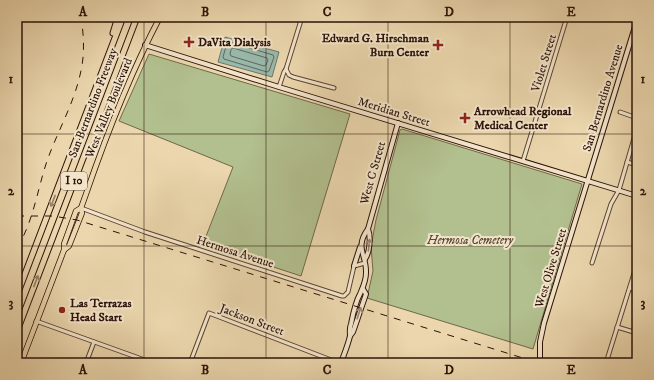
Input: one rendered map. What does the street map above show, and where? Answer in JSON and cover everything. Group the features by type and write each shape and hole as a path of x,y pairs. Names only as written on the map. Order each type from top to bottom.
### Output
{"highway":[{"path":"106,60 118,17"},
{"name":"San Bernardino Freeway","path":"17,295 123,17"},
{"name":"San Bernardino Freeway","path":"17,331 137,17"},
{"path":"132,32 141,17"}],"main road":[{"name":"West Valley Boulevard","path":"21,363 64,250 64,244 76,211 81,208 123,95 145,45 160,17"}],"street":[{"path":"279,87 302,17"},
{"name":"Violet Street","path":"523,161 567,17"},
{"name":"San Bernardino Avenue","path":"588,181 637,20"},
{"name":"Meridian Street","path":"145,45 637,196"},
{"path":"286,69 289,75 293,77 334,88"},
{"path":"620,112 637,118"},
{"name":"West C Street","path":"340,363 350,336 350,326 363,289 366,273 365,261 360,250 361,245 368,229 398,123"},
{"path":"592,263 611,204 619,190 637,128"},
{"path":"627,162 637,165"},
{"name":"West Olive Street","path":"540,363 540,342 544,323 588,181"},
{"name":"Hermosa Avenue","path":"81,208 144,232 342,296 348,292 354,266"},
{"name":"West C Street","path":"365,261 368,255 370,234 368,229"},
{"path":"354,266 361,245"},
{"path":"354,266 365,261"},
{"path":"606,363 636,267"},
{"path":"630,288 637,290"},
{"name":"Jackson Street","path":"190,363 209,312 340,363"},
{"path":"36,321 152,363"},
{"path":"617,327 637,333"},
{"path":"86,363 94,342"}],"green space":[{"path":"149,54 350,114 301,276 203,244 233,167 119,121"},
{"name":"Hermosa Cemetery","path":"402,129 582,184 533,349 367,298 373,271 371,246 376,220 400,130"}],"water":[{"path":"225,37 279,52 272,77 218,62"}],"railway":[{"path":"17,248 27,228 46,164 69,109 82,68 83,39 81,17"},
{"path":"17,216 53,216 77,220 539,363"}],"place":[{"name":"DaVita Dialysis","path":"189,42"},
{"name":"Edward G. Hirschman Burn Center","path":"438,45"},
{"name":"Arrowhead Regional Medical Center","path":"465,118"},
{"name":"Las Terrazas Head Start","path":"62,310"}]}
